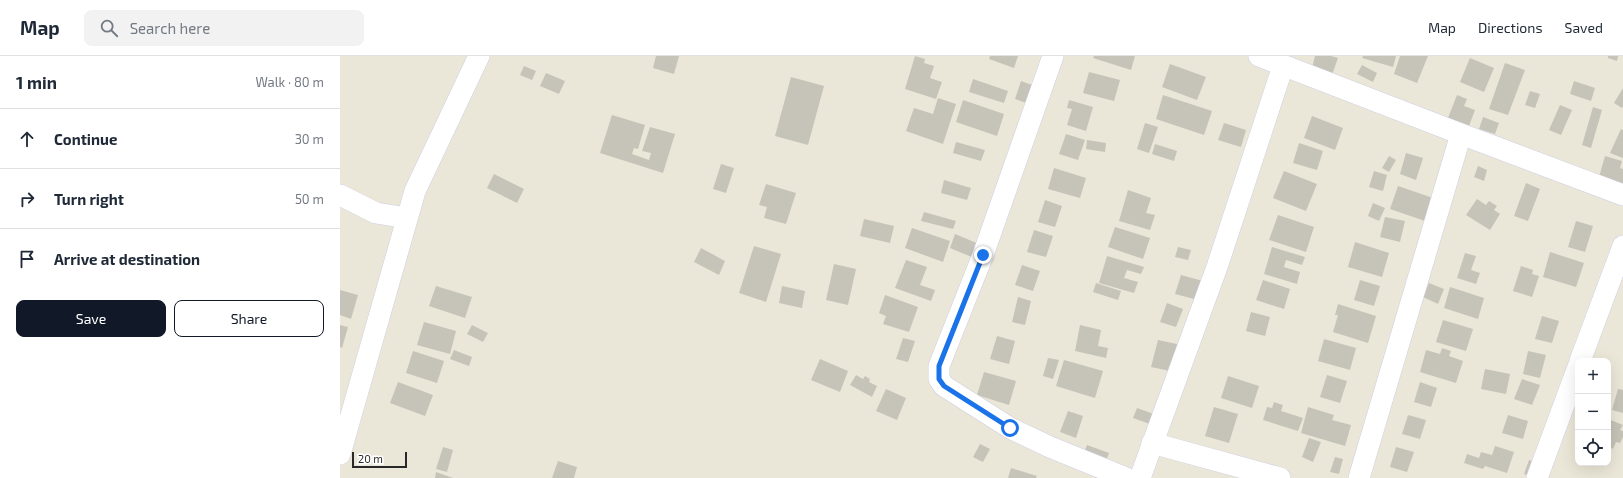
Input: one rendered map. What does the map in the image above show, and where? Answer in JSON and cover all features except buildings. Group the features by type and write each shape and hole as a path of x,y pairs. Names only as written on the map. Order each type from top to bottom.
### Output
{"street":[{"path":"340,454 415,191 479,56"},
{"path":"1053,56 983,255 939,366 939,379 944,386 1010,428 1050,447 1126,478"},
{"path":"1260,56 1623,195"},
{"path":"1140,478 1217,267 1283,66"},
{"path":"1359,478 1461,134"},
{"path":"340,195 376,213 407,218"},
{"path":"1581,358 1623,246"},
{"path":"1537,478 1575,375"},
{"path":"1152,443 1280,478"}],"route":[{"path":"983,255 939,366 939,379 944,386 1010,428"}]}
